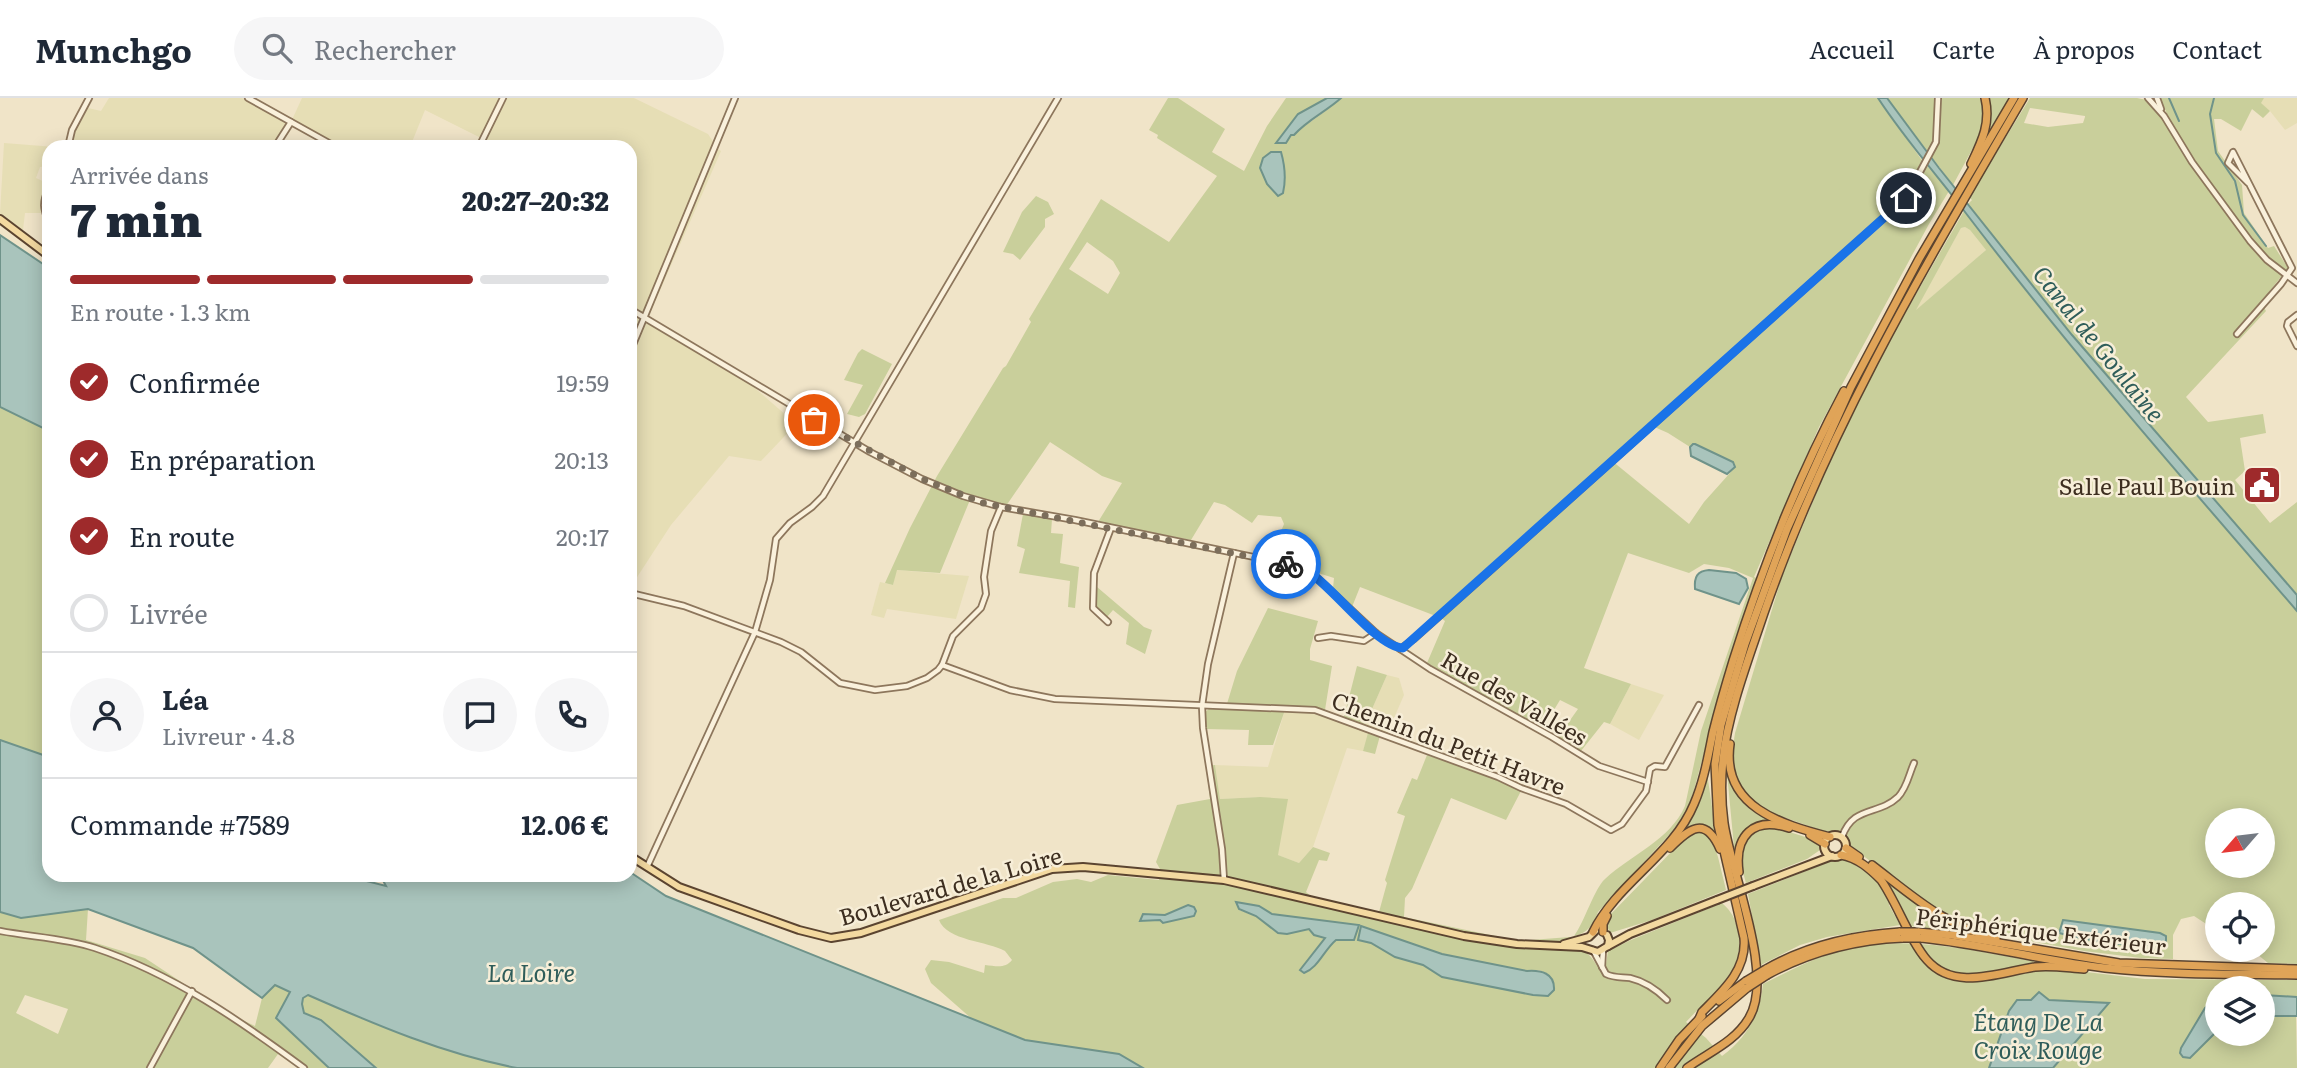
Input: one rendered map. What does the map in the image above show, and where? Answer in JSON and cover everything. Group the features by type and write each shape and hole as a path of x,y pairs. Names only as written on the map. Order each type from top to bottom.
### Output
{"highway":[{"path":"1963,193 1960,184 1985,132 1988,117 1985,98"},
{"path":"1963,193 2014,98"},
{"path":"1687,1068 1727,1042 1745,1024 1755,1005 1759,978 1716,806 1715,764 1721,725 1745,644 1787,529 1833,422 1876,337 2023,98"},
{"path":"1669,1068 1731,981 1743,958 1745,942 1723,805 1723,759 1733,714 1772,590 1818,475 1875,356 1955,206"},
{"path":"1591,935 1603,913 1668,843 1691,811 1699,792 1734,659 1771,551 1819,436 1871,341 1876,337"},
{"path":"1733,714 1735,721 1729,750 1729,766 1740,793 1754,808 1827,844"},
{"path":"1739,902 1737,857 1741,842 1748,833 1763,825 1774,824 1827,844"},
{"path":"1605,933 1602,924 1608,914 1683,835 1695,828 1707,830 1716,841 1739,902"},
{"path":"1844,851 1945,919 1985,936 2024,944 2029,949"},
{"path":"1844,851 1881,880 1922,953 1935,968 1947,974 1969,978 2037,967 2096,970 2104,968"},
{"path":"1919,935 2104,968 2297,975"},
{"name":"Périphérique Extérieur","path":"1660,1068 1679,1040 1699,1019 1746,984 1794,954 1856,936 1952,935 2104,961 2297,969"}],"main road":[{"path":"0,219 42,251"},
{"path":"1605,948 1630,934 1844,851 1845,842 1842,837 1836,835 1810,864"},
{"path":"1827,844 1832,856"},
{"name":"Boulevard de la Loire","path":"637,861 694,893 799,930 831,937 861,933 1052,869 1083,867 1224,880 1464,936 1541,946 1605,948"},
{"path":"1605,933 1609,940 1605,948"},
{"name":"Boulevard de la Loire","path":"1541,946 1565,944 1605,933 1630,934"},
{"path":"1591,935 1592,949"}],"street":[{"path":"70,140 89,98"},
{"path":"248,98 323,140"},
{"path":"482,140 503,98"},
{"path":"637,336 735,98"},
{"path":"647,868 755,632 767,592 776,539 790,523 823,496 1058,98"},
{"path":"1400,649 1906,198 1931,153 1938,134 1938,98"},
{"path":"2148,98 2164,116 2202,176 2257,249 2297,281"},
{"path":"2157,98 2164,116"},
{"path":"279,140 290,122"},
{"path":"2237,334 2288,274 2291,265 2233,152 2228,163 2248,183"},
{"name":"Rue des Vallées","path":"637,313 853,442 941,488 1001,507 1234,553 1290,565 1309,572 1376,633 1430,669 1599,766 1648,782"},
{"path":"2297,316 2288,322 2287,329 2297,346"},
{"path":"637,595 684,606 801,652 840,683 884,690 907,686 927,678 942,665 953,636 976,614 984,601 990,531 1001,507"},
{"path":"1108,622 1093,608 1094,573 1111,528"},
{"path":"1224,880 1202,706 1208,663 1234,553"},
{"path":"1318,638 1331,636 1364,641 1376,633"},
{"name":"Chemin du Petit Havre","path":"942,665 1029,695 1090,701 1295,708 1327,713 1521,788 1552,797 1608,830 1616,829 1622,824 1646,791 1649,773 1653,767 1665,767 1699,705"},
{"path":"1842,837 1857,816 1898,797 1905,787 1914,762"},
{"path":"0,931 93,947 151,970 192,991 249,1027 304,1068"},
{"path":"1602,968 1605,948"},
{"path":"1592,949 1602,968 1610,976 1634,979 1667,1000"},
{"path":"150,1068 192,991"}],"shaded area":[{"path":"89,98 92,98 88,108 101,111 109,98 242,98 286,123 276,140 70,140"},
{"path":"302,98 634,98 708,134 721,151 648,318 742,377 787,416 800,420 761,461 729,456 671,525 637,577 637,140 482,140 425,110 413,140 323,140 291,122"},
{"path":"2264,98 2297,98 2297,123 2285,130 2260,103"},
{"path":"4,143 42,146 42,167 36,178 42,181 41,213 25,213 23,230 0,214"},
{"path":"1965,227 1986,250 1914,312 1961,228"},
{"path":"896,570 969,576 956,619 887,609 884,618 871,615 880,582 893,585"},
{"path":"1387,675 1399,678 1404,695 1387,734 1365,725"},
{"path":"1631,684 1664,695 1639,740 1610,724"},
{"path":"1285,710 1310,712 1369,733 1363,751 1347,748 1313,847 1299,863 1278,855 1260,797 1220,799 1215,765 1268,767"}],"green space":[{"path":"1168,98 1178,98 1225,129 1212,152 1244,171 1267,126 1286,98 1327,98 1298,114 1276,143 1326,111 1341,98 1878,98 1921,159 1949,191 1819,427 1754,577 1757,578 1686,813 1598,912 1592,925 1583,933 1574,936 1605,879 1660,838 1685,806 1701,731 1753,578 1729,568 1704,564 1689,573 1628,553 1584,668 1631,684 1610,724 1604,722 1581,751 1558,737 1578,709 1560,700 1543,728 1486,699 1427,663 1445,621 1441,618 1360,587 1352,607 1333,588 1334,578 1315,572 1312,566 1271,556 1284,524 1281,517 1258,515 1252,523 1225,505 1214,502 1191,540 1098,522 1122,483 1102,476 1050,442 1006,506 972,495 940,573 897,570 893,585 885,583 937,476 1006,366 1031,322 1029,319 1101,199 1169,242 1217,176 1157,138 1158,135 1149,130","holes":["1087,242 1113,261 1120,273 1108,294 1069,269","1650,425 1690,447 1695,444 1735,464 1689,524 1611,460"]},
{"path":"1887,98 2010,98 1989,134 1982,131 1953,185"},
{"path":"2030,98 2137,98 2147,100 2162,118 2168,116 2160,98 2264,98 2261,103 2270,111 2263,118 2252,109 2241,131 2221,119 2214,119 2218,151 2242,185 2244,213 2268,248 2274,246 2288,268 2261,302 2266,311 2186,397 2208,422 2263,414 2266,433 2240,438 2245,471 2235,480 2270,523 2297,502 2297,595 2072,335 1968,204 1972,200 1969,197","holes":["2030,108 2085,116 2083,123 2048,127 2024,123"]},
{"path":"1036,196 1048,202 1054,214 1045,219 1045,227 1020,260 1013,254 1003,252 1022,212"},
{"path":"1964,211 2085,364 2297,611 2297,964 2267,962 2275,962 2275,892 2205,892 2205,923 2194,916 2181,919 2173,935 2173,959 2084,951 1972,928 1937,911 1850,846 1846,837 1838,831 1823,831 1783,817 1780,829 1818,841 1820,850 1807,859 1746,883 1740,853 1734,847 1727,773 1733,770 1735,733 1782,576 1833,453 1890,339","holes":["1961,228 1970,230 1986,250 1916,310"]},
{"path":"862,349 892,364 865,414 859,417 847,414 863,385 844,380"},
{"path":"0,407 42,428 42,755 0,740"},
{"path":"1023,514 1052,519 1051,533 1063,534 1060,563 1079,567 1075,608 1068,607 1070,581 1019,573 1025,549 1017,546"},
{"path":"1097,587 1144,627 1152,630 1145,654 1126,644 1129,623 1113,610 1107,617 1096,606"},
{"path":"1268,608 1318,621 1310,649 1310,660 1332,666 1325,710 1344,717 1357,666 1387,675 1365,725 1381,732 1375,754 1363,751 1368,733 1310,712 1285,710 1273,745 1248,745 1249,730 1206,729 1204,713 1210,708 1226,707 1237,671"},
{"path":"1427,755 1498,779 1521,791 1506,820 1451,798 1412,889 1405,898 1404,917 1519,941 1570,937 1573,950 1587,954 1597,966 1606,964 1608,951 1722,903 1731,912 1737,926 1737,958 1725,981 1686,1022 1706,1038 1722,1056 1739,1041 1751,1024 1759,1005 1763,984 1832,953 1857,947 1909,943 1960,948 2037,962 2038,969 2061,969 2145,979 2205,979 2205,1008 2180,1053 2190,1058 2205,1043 2205,1046 2275,1046 2275,1016 2296,1015 2297,1068 2053,1068 2109,1003 2049,1000 2017,1001 2010,1011 1989,1068 1143,1068 1119,1054 1025,1040 972,1019 931,983 925,969 931,960 949,962 984,973 985,965 1003,966 1012,960 1005,951 950,932 939,920 1003,898 1016,898 1053,882 1077,879 1091,882 1108,875 1159,880 1160,869 1156,862 1177,805 1210,799 1206,766 1215,765 1220,799 1288,799 1278,855 1299,863 1313,847 1330,853 1327,861 1319,860 1306,892 1312,897 1379,912 1387,883 1385,880 1405,816 1397,813 1412,778 1417,780","holes":["1259,906 1272,914 1358,925 1329,945 1318,961 1300,970 1325,939 1314,935 1309,929 1287,934 1278,933 1256,916 1239,910","1361,926 1442,954 1527,971 1539,970 1548,974 1554,989 1548,996 1533,995 1440,976 1423,965 1395,957 1371,943 1359,940"]},
{"path":"1707,773 1716,834 1712,839 1726,890 1652,920 1610,933 1606,923 1608,917 1681,842 1684,829 1699,801"},
{"path":"1845,859 1876,878 1891,900 1889,905 1900,925 1827,937 1800,945 1761,965 1748,894 1828,862"},
{"path":"0,880 88,909 86,940 145,958 228,1013 255,1026 262,998 275,985 291,992 295,1035 329,1068 298,1068 278,1054 268,1068 0,1068","holes":["25,995 68,1009 58,1034 16,1013"]},
{"path":"1889,882 1941,921 1967,933 1910,926"},
{"path":"2275,980 2297,980 2297,997 2275,996"},
{"path":"308,995 411,1038 463,1055 517,1068 376,1068 321,1020 304,1013 303,998"}],"water":[{"path":"1327,98 1341,98 1291,135 1286,143 1276,143 1298,114"},
{"path":"1878,98 1887,98 2072,335 2297,595 2297,611 2045,314 1909,142"},
{"path":"1271,152 1281,152 1283,162 1284,188 1283,193 1278,196 1267,184 1260,168 1263,158"},
{"path":"0,235 42,263 42,428 0,407"},
{"path":"1695,444 1733,462 1735,467 1727,474 1691,456 1690,447"},
{"path":"1709,570 1736,573 1746,579 1748,588 1739,604 1695,589 1697,575"},
{"name":"La Loire","path":"0,740 42,755 42,882 370,882 386,886 384,882 637,882 637,877 666,896 1025,1040 1119,1054 1143,1068 517,1068 437,1047 308,995 303,998 304,1013 321,1020 376,1068 329,1068 276,1018 290,992 275,985 262,998 193,948 88,909 21,918 0,912"},
{"path":"1236,902 1259,906 1272,914 1359,925 1354,940 1336,940 1313,967 1304,973 1300,970 1325,938 1314,935 1309,929 1287,934 1278,933 1256,916 1239,909"},
{"path":"1188,905 1194,907 1194,916 1163,923 1160,920 1140,921 1143,914 1165,915"},
{"path":"2063,920 2160,933 2166,936 2166,942 2150,945 2124,944 2072,936 2059,933"},
{"path":"1361,926 1442,954 1542,972 1550,976 1554,990 1548,996 1533,995 1442,977 1423,965 1395,957 1371,943 1358,940"},
{"name":"Étang De La Croix Rouge","path":"2039,992 2049,1000 2109,1003 2053,1068 1989,1068 2009,1011 2017,1000 2031,1000"},
{"path":"2275,996 2297,997 2297,1016 2275,1016"},
{"path":"2205,1008 2205,1043 2190,1058 2183,1057 2181,1048"}],"waterway":[{"path":"2169,98 2179,121"},
{"path":"2214,98 2210,114 2216,153 2235,181 2243,215 2266,246"}],"way so far":[{"path":"814,420 922,479 983,503 1286,564"}],"place":[{"name":"Salle Paul Bouin","path":"2262,485"}],"route":[{"path":"1286,564 1302,568 1315,576 1376,633 1397,648 1403,648 1906,198"}],"water label":[{"name":"Canal de Goulaine","path":"2100,343"}]}
